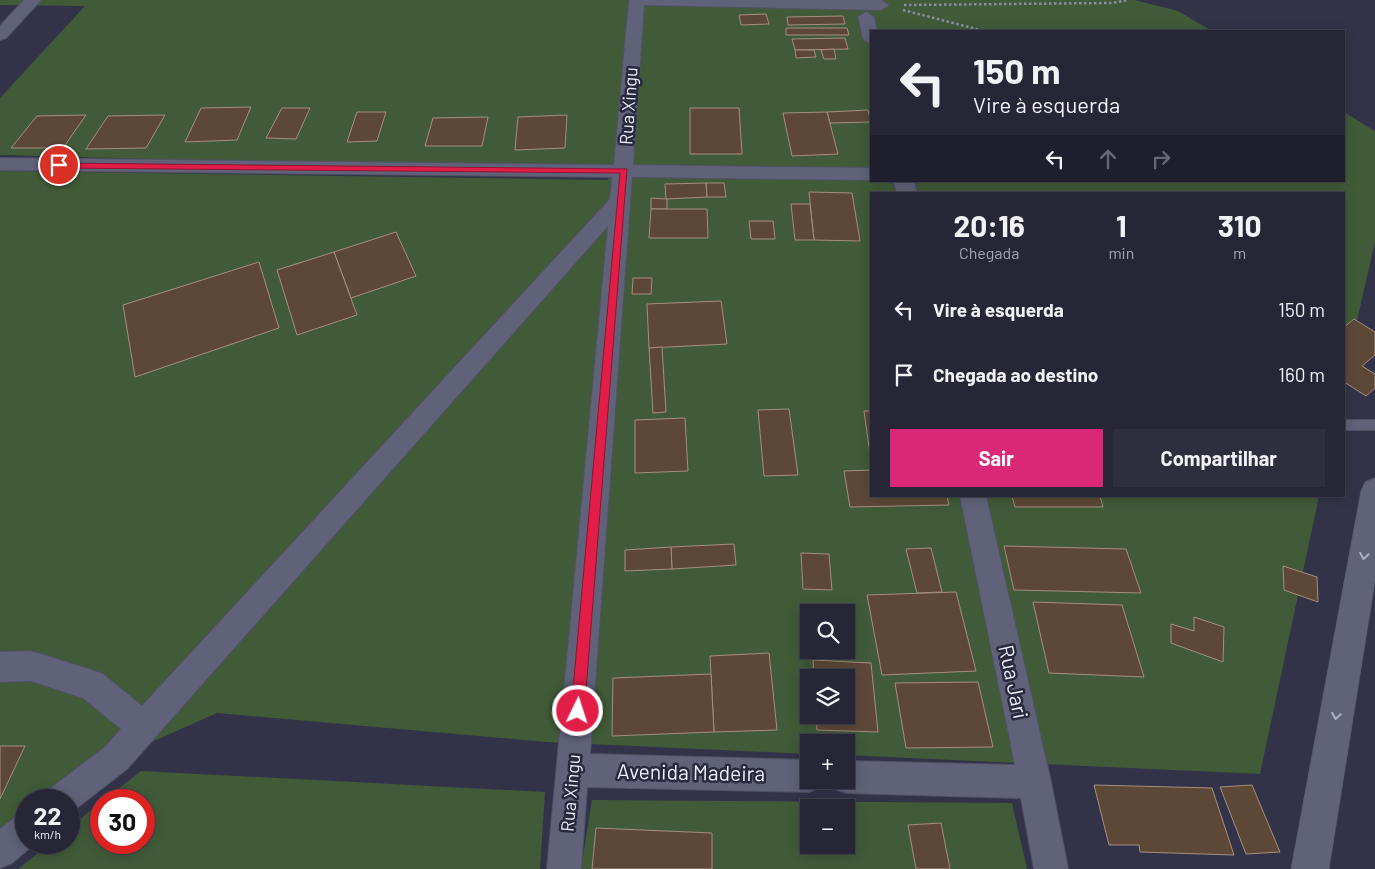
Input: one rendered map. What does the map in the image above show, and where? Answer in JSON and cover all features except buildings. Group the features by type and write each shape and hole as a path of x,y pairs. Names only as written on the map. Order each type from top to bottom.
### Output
{"main road":[{"path":"1310,869 1375,491"}],"street":[{"path":"0,35 33,0"},
{"name":"Rua Xingu","path":"564,869 574,770 637,0"},
{"path":"641,0 881,5"},
{"path":"866,17 870,35"},
{"path":"0,164 870,174"},
{"path":"77,789 116,758 584,238 620,201"},
{"name":"Rua Jari","path":"973,497 1035,782 1051,869"},
{"path":"0,667 31,666 92,685 143,727"},
{"name":"Avenida Madeira","path":"574,770 800,776"},
{"path":"855,777 1035,782"},
{"path":"0,851 15,839"}],"lane":[{"path":"1345,425 1375,425"}],"path":[{"path":"881,5 1111,2 1128,0"},
{"path":"881,5 980,30"}],"green space":[{"path":"0,0 1134,0 1178,11 1210,30 870,30 870,182 1345,182 1345,113 1375,131 1375,242 1345,373 1345,192 870,192 870,497 1319,497 1260,774 855,755 855,734 800,734 800,754 547,742 217,713 116,758 70,789 15,789 15,826 0,836 0,171 608,180 609,171 0,155 0,98 85,6 0,5"},
{"path":"141,771 545,792 540,869 18,869 37,854 80,854 80,819 90,811 90,854 155,854 155,789 118,789"},
{"path":"592,800 800,801 800,854 855,854 855,802 1012,803 1027,869 712,869 712,833 597,828 592,869 581,869"}],"route":[{"path":"59,165 624,171 578,711"}]}
